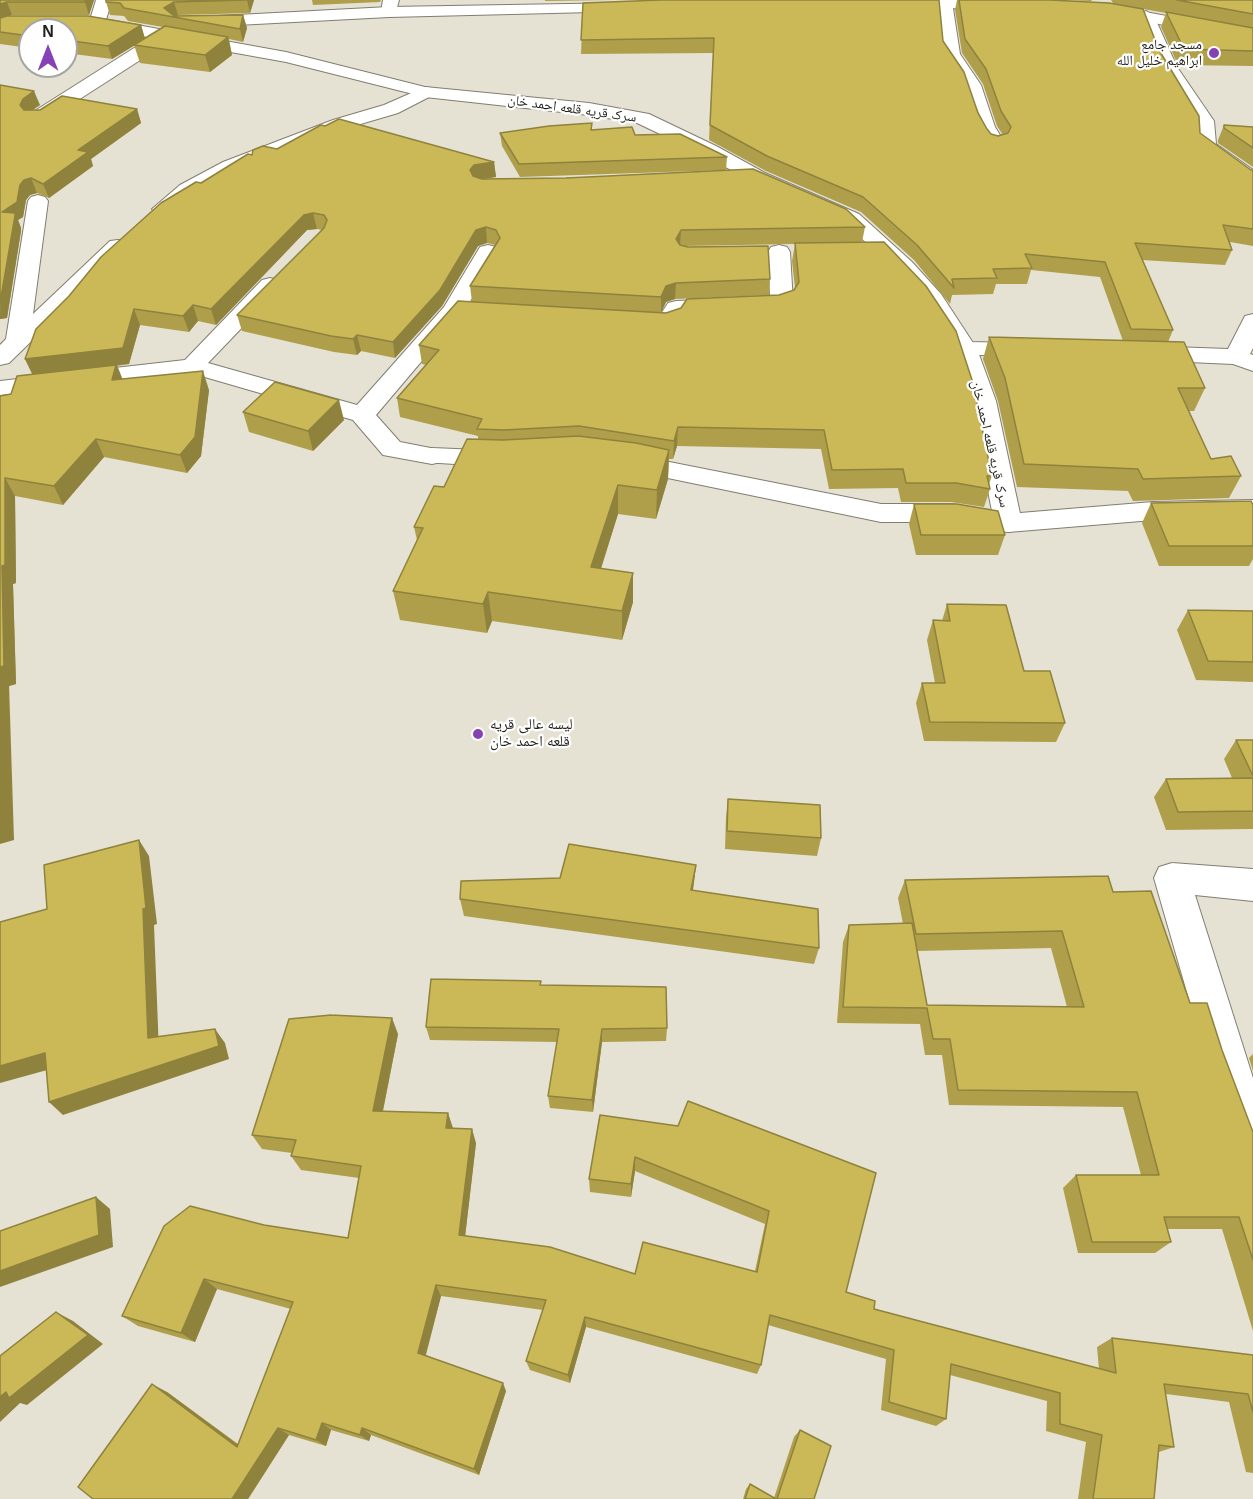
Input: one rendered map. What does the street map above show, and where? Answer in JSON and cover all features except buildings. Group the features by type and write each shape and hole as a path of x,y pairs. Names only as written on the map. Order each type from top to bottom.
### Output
{"street":[{"path":"86,22 104,0"},
{"path":"875,1 1013,5"},
{"path":"944,2 951,54 972,86 986,127 995,142"},
{"path":"1082,8 1103,4 1253,37"},
{"path":"86,22 272,20 390,6 647,8"},
{"path":"1146,15 1168,67 1204,121 1206,146 1253,179"},
{"name":"سرک قریه قلعه احمد خان","path":"86,22 286,57 425,92 589,109 642,118 709,150 758,177 852,218 888,251 933,299 965,349 983,400 1008,523 951,513 881,513 636,462 602,458"},
{"path":"37,118 167,35"},
{"path":"0,358 139,227 187,189 230,166 340,124 391,109 425,92"},
{"path":"722,178 758,177"},
{"path":"18,339 38,201"},
{"path":"855,251 888,251"},
{"path":"362,415 453,310 488,252"},
{"path":"618,319 665,322 672,319 676,308 782,303 779,252"},
{"path":"192,366 283,272"},
{"path":"453,310 477,311"},
{"path":"1117,352 1245,361 1253,321"},
{"path":"965,349 1047,351"},
{"path":"0,388 192,366 362,415 392,449 432,456 527,458"},
{"path":"1008,523 1153,511 1253,509"},
{"path":"1253,885 1172,878 1228,1065 1253,1133"}],"place":[{"name":"مسجد جامع ابراهیم خلیل الله","path":"1214,53"},
{"name":"لیسه عالی قریه قلعه احمد خان","path":"478,734"}]}
